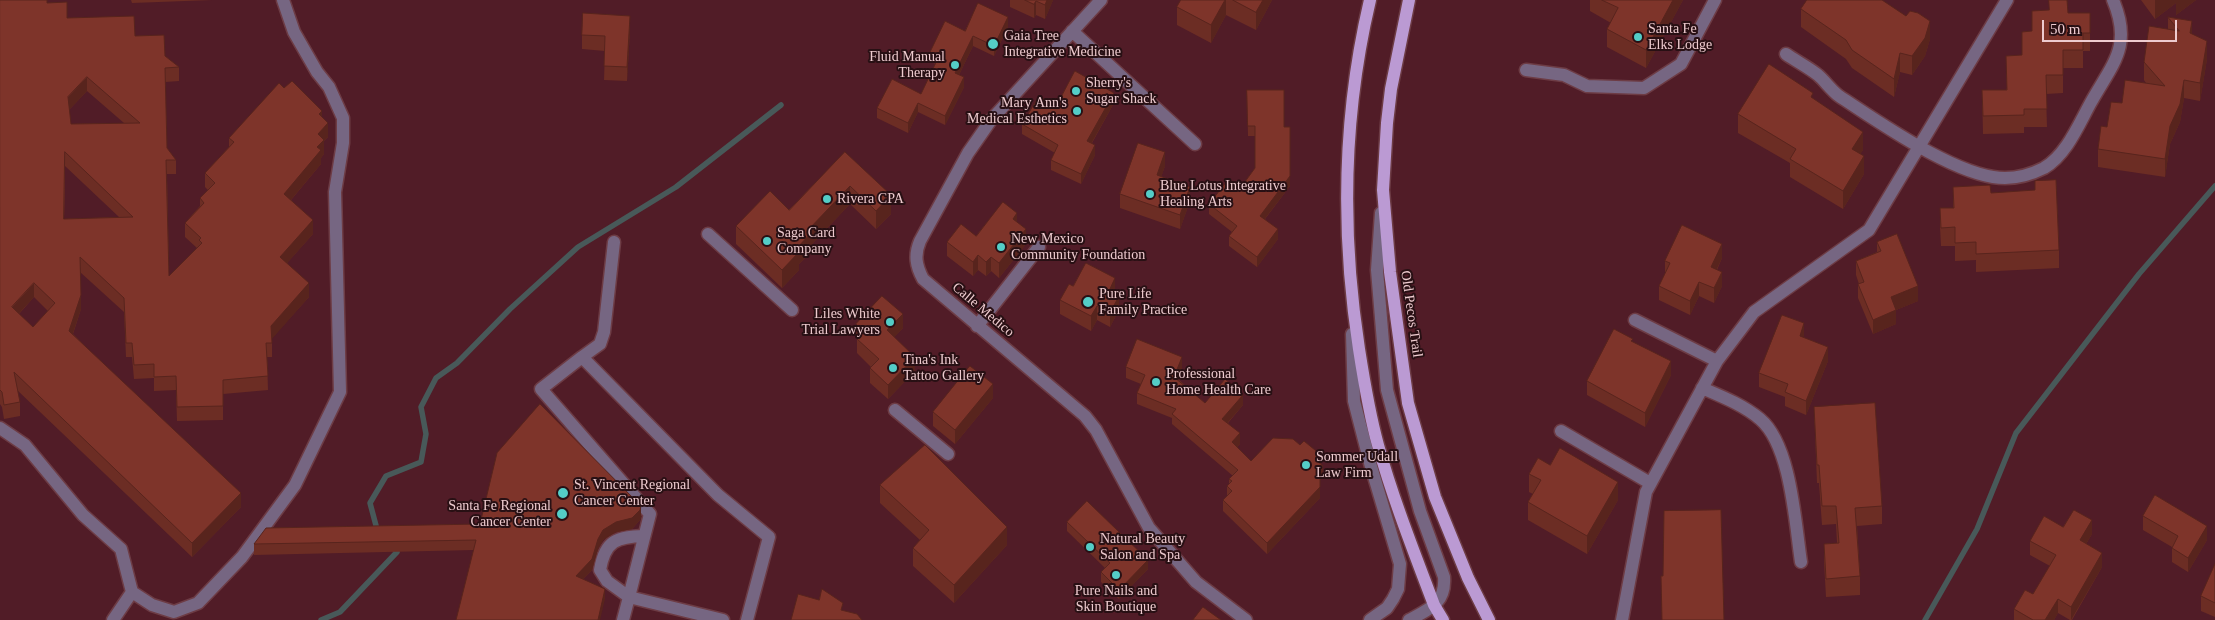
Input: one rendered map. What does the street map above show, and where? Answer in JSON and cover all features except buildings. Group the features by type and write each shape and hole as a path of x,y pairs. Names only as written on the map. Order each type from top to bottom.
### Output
{"main road":[{"path":"1370,0 1362,34 1351,110 1347,198 1351,296 1366,397 1378,444 1394,499 1434,605 1442,620"},
{"name":"Old Pecos Trail","path":"1409,0 1391,89 1383,190 1390,272 1408,403 1435,497 1468,578 1488,620"}],"street":[{"path":"0,428 25,445 83,515 121,549 132,592 152,605 174,612 198,603 242,557 295,485 340,392 335,192 343,144 343,118 329,86 317,72 294,32 282,0"},
{"name":"Calle Medico","path":"1101,0 991,120 979,136 916,250 917,266 923,279 1085,416 1096,430 1149,528 1196,582 1246,620"},
{"path":"1526,70 1564,75 1587,86 1644,88 1681,64 1715,0"},
{"path":"1622,620 1646,492 1717,361 1754,312 1869,230 2007,0"},
{"path":"1786,54 1817,74 1837,95 1920,146 1961,168 1993,178 2024,177 2045,167 2061,153 2081,122 2120,49 2122,32 2113,0"},
{"path":"1072,31 1195,144"},
{"path":"1383,190 1377,270 1383,365 1401,447 1420,511 1444,577 1444,592 1434,605 1409,620"},
{"path":"708,234 792,310"},
{"path":"614,242 604,332 600,344 541,389 650,514 623,620"},
{"path":"977,326 1039,247"},
{"path":"1351,296 1354,401 1400,564 1399,582 1393,599 1386,608 1370,620"},
{"path":"1635,320 1717,361"},
{"path":"582,357 718,495 768,537 747,620"},
{"path":"1702,388 1738,404 1762,420 1776,438 1784,459 1801,562"},
{"path":"895,410 948,454"},
{"path":"1561,431 1650,483"},
{"path":"644,536 621,537 610,546 602,558 600,570 607,581 629,597 723,620"},
{"path":"113,620 132,592"}],"waterway":[{"path":"378,533 370,503 386,476 421,462 426,434 421,407 436,378 457,363 510,309 578,247 676,187 781,105"},
{"path":"1925,620 1977,529 2016,433 2139,274 2215,186"},
{"path":"321,620 340,612 397,552 391,546"}],"place":[{"name":"Santa Fe Elks Lodge","path":"1638,37"},
{"name":"Gaia Tree Integrative Medicine","path":"993,44"},
{"name":"Fluid Manual Therapy","path":"955,65"},
{"name":"Sherry's Sugar Shack","path":"1076,91"},
{"name":"Mary Ann's Medical Esthetics","path":"1077,111"},
{"name":"Blue Lotus Integrative Healing Arts","path":"1150,194"},
{"name":"Rivera CPA","path":"827,199"},
{"name":"Saga Card Company","path":"767,241"},
{"name":"New Mexico Community Foundation","path":"1001,247"},
{"name":"Pure Life Family Practice","path":"1088,302"},
{"name":"Liles White Trial Lawyers","path":"890,322"},
{"name":"Tina's Ink Tattoo Gallery","path":"893,368"},
{"name":"Professional Home Health Care","path":"1156,382"},
{"name":"Sommer Udall Law Firm","path":"1306,465"},
{"name":"St. Vincent Regional Cancer Center","path":"563,493"},
{"name":"Santa Fe Regional Cancer Center","path":"562,514"},
{"name":"Natural Beauty Salon and Spa","path":"1090,547"},
{"name":"Pure Nails and Skin Boutique","path":"1116,575"}]}
